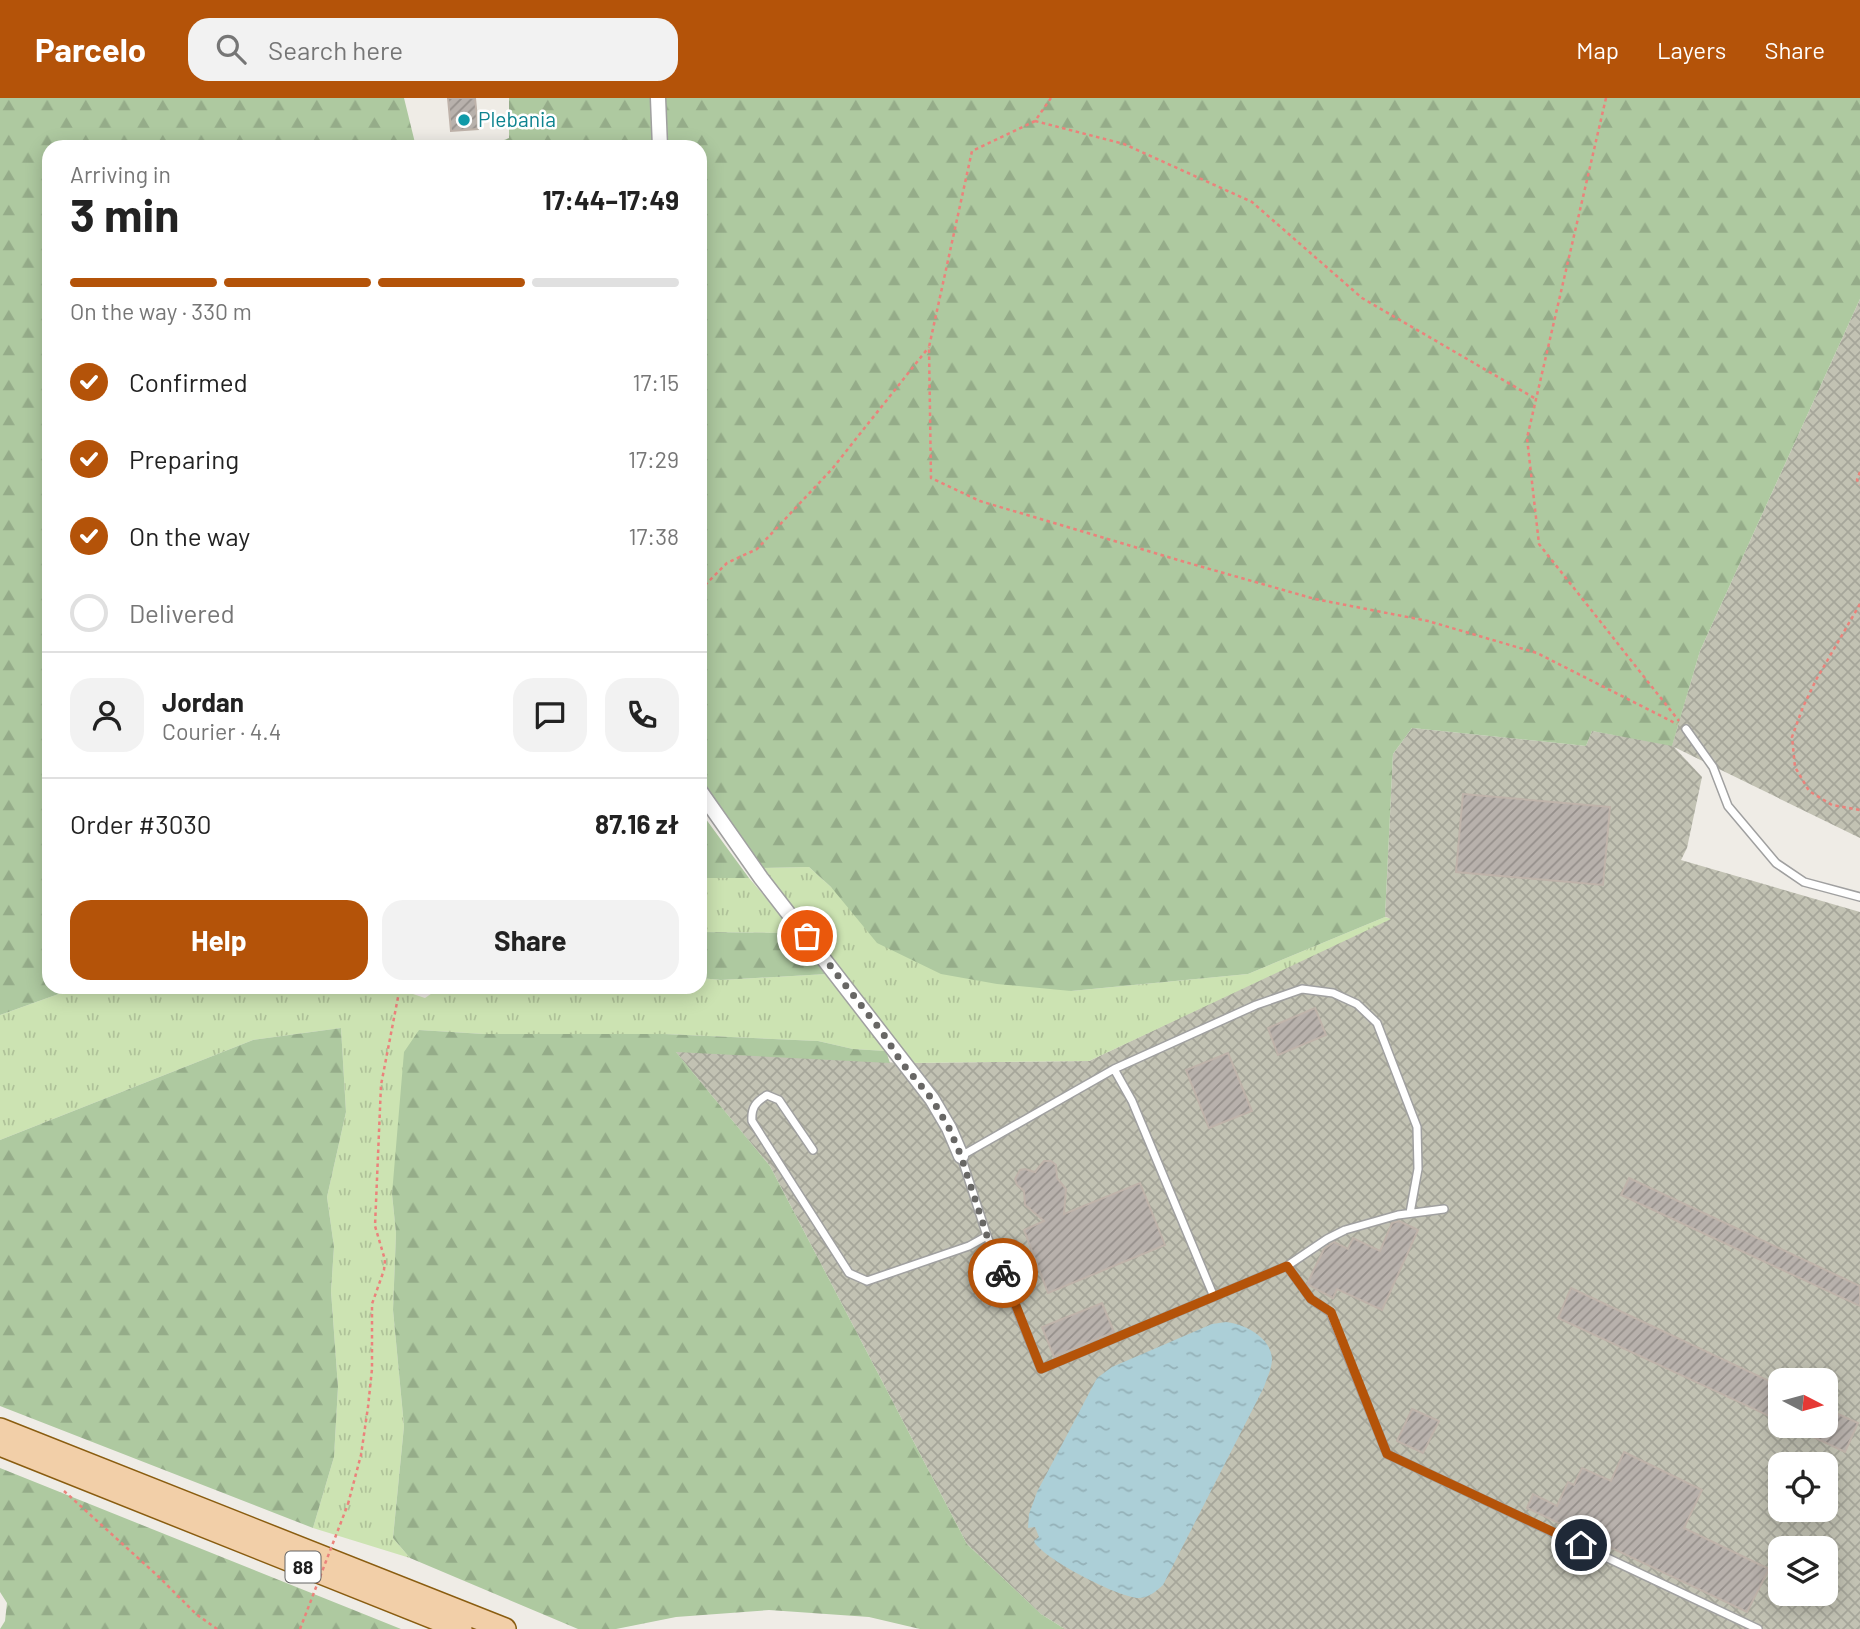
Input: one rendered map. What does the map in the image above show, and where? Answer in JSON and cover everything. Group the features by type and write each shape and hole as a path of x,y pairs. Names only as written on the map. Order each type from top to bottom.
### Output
{"main road":[{"name":"88","path":"0,1429 505,1629"},
{"name":"88","path":"0,1445 461,1629"}],"street":[{"path":"658,98 660,140"},
{"path":"707,802 761,878 932,1099 961,1156"}],"lane":[{"path":"1686,729 1713,767 1728,806 1776,863 1804,882 1860,897"},
{"path":"1410,1213 1418,1169 1417,1127 1377,1023 1357,1004 1333,993 1302,989 1256,1004 1114,1069 961,1156 987,1236 1041,1369 1287,1266 1345,1230 1410,1213 1444,1209"},
{"path":"1114,1069 1132,1101 1214,1297"},
{"path":"813,1150 779,1100 767,1096 757,1101 751,1110 752,1121 849,1273 867,1281 969,1246 987,1236"},
{"path":"1287,1266 1311,1299 1331,1312 1387,1454 1758,1629"}],"path":[{"path":"1051,98 1035,121 972,151 929,347 931,478 980,501 1178,560 1315,599 1428,621 1537,653 1686,729"},
{"path":"1605,98 1527,438 1539,544 1686,729"},
{"path":"1035,121 1124,144 1252,202 1362,298 1536,399"},
{"path":"707,583 727,563 757,549 832,469 929,347"},
{"path":"1860,472 1857,480 1860,485"},
{"path":"1860,604 1816,680 1792,737 1795,767 1810,791 1832,805 1860,810"},
{"path":"300,1629 348,1504 361,1455 372,1369 372,1304 385,1259 375,1226 381,1085 399,994"},
{"path":"64,1492 196,1614 218,1629"}],"shaded area":[{"path":"1860,299 1860,838 1674,747 1702,777 1687,848 1681,860 1860,912 1860,1629 1065,1629 1041,1614 967,1544 770,1166 675,1051 902,1063 1089,1061 1389,918 1385,917 1393,754 1412,728 1586,746 1592,731 1672,745 1700,651"}],"green space":[{"path":"0,98 404,98 414,140 42,140 42,994 58,994 0,1015"},
{"path":"509,98 652,98 655,140 504,140 509,138"},
{"path":"664,98 1860,98 1860,299 1700,651 1672,746 1592,731 1586,746 1412,728 1393,754 1385,917 1248,974 1071,991 997,984 941,974 877,943 831,887 809,867 761,868 707,794 707,140 666,140"},
{"path":"707,821 749,878 707,878"},
{"path":"809,867 831,887 1071,991 1248,974 1385,917 1391,919 1089,1061 909,1063 761,868"},
{"path":"707,878 749,878 796,933 707,932"},
{"path":"707,932 796,933 827,974 707,979"},
{"path":"827,974 886,1051 853,1049 818,1041 664,1034 484,1034 419,1030 392,1194 396,1233 393,1310 404,1426 393,1538 410,1558 313,1528 334,1457 338,1387 331,1291 334,1247 327,1197 346,1112 341,1028 253,1040 0,1140 0,1015 58,994 413,994 425,998 431,994 707,994 707,979"},
{"path":"341,1028 346,1112 327,1197 334,1247 331,1291 338,1387 334,1457 313,1528 0,1406 0,1140 253,1040"},
{"path":"419,1030 484,1034 664,1034 818,1041 853,1049 886,1051 890,1063 676,1052 770,1166 967,1544 1041,1614 1065,1629 920,1629 869,1617 769,1610 676,1617 616,1629 578,1629 410,1558 393,1538 404,1426 393,1310 396,1233 392,1194 404,1052"},
{"path":"0,1468 401,1629 0,1629 5,1621 7,1603 0,1592"}],"water":[{"path":"1226,1322 1248,1329 1262,1338 1270,1351 1271,1366 1264,1387 1163,1585 1147,1596 1130,1597 1083,1576 1051,1557 1034,1541 1039,1537 1035,1527 1028,1528 1029,1514 1037,1492 1097,1378 1112,1367 1212,1324"}],"building":[{"name":"Plebania","path":"448,98 475,98 478,129 451,131"},
{"path":"1463,794 1610,807 1603,885 1456,872"},
{"path":"1315,1008 1326,1035 1278,1055 1268,1028"},
{"path":"1228,1053 1252,1111 1209,1128 1186,1070"},
{"path":"1044,1161 1051,1161 1056,1165 1057,1178 1066,1189 1064,1214 1140,1183 1165,1245 1048,1293 1024,1230 1044,1221 1025,1205 1024,1191 1015,1179 1020,1170 1035,1172"},
{"path":"1629,1178 1860,1286 1860,1306 1621,1195"},
{"path":"1399,1221 1418,1230 1382,1310 1337,1289 1333,1298 1307,1284 1324,1249 1334,1242 1348,1249 1353,1238 1380,1251 1392,1223"},
{"path":"1571,1288 1768,1380 1768,1415 1558,1318"},
{"path":"1102,1303 1114,1332 1054,1357 1042,1327"},
{"path":"1412,1409 1439,1421 1423,1453 1397,1441"},
{"path":"1838,1414 1858,1423 1845,1452 1815,1438 1838,1438"},
{"path":"1624,1452 1702,1490 1684,1528 1768,1569 1747,1612 1527,1508 1533,1494 1557,1506 1568,1482 1574,1485 1582,1468 1611,1481"}],"way so far":[{"path":"807,936 932,1099 949,1128 1003,1273"}],"place":[{"name":"Plebania","path":"464,120"}],"route":[{"path":"1003,1273 1041,1369 1287,1266 1311,1299 1331,1312 1387,1454 1581,1545"}]}
